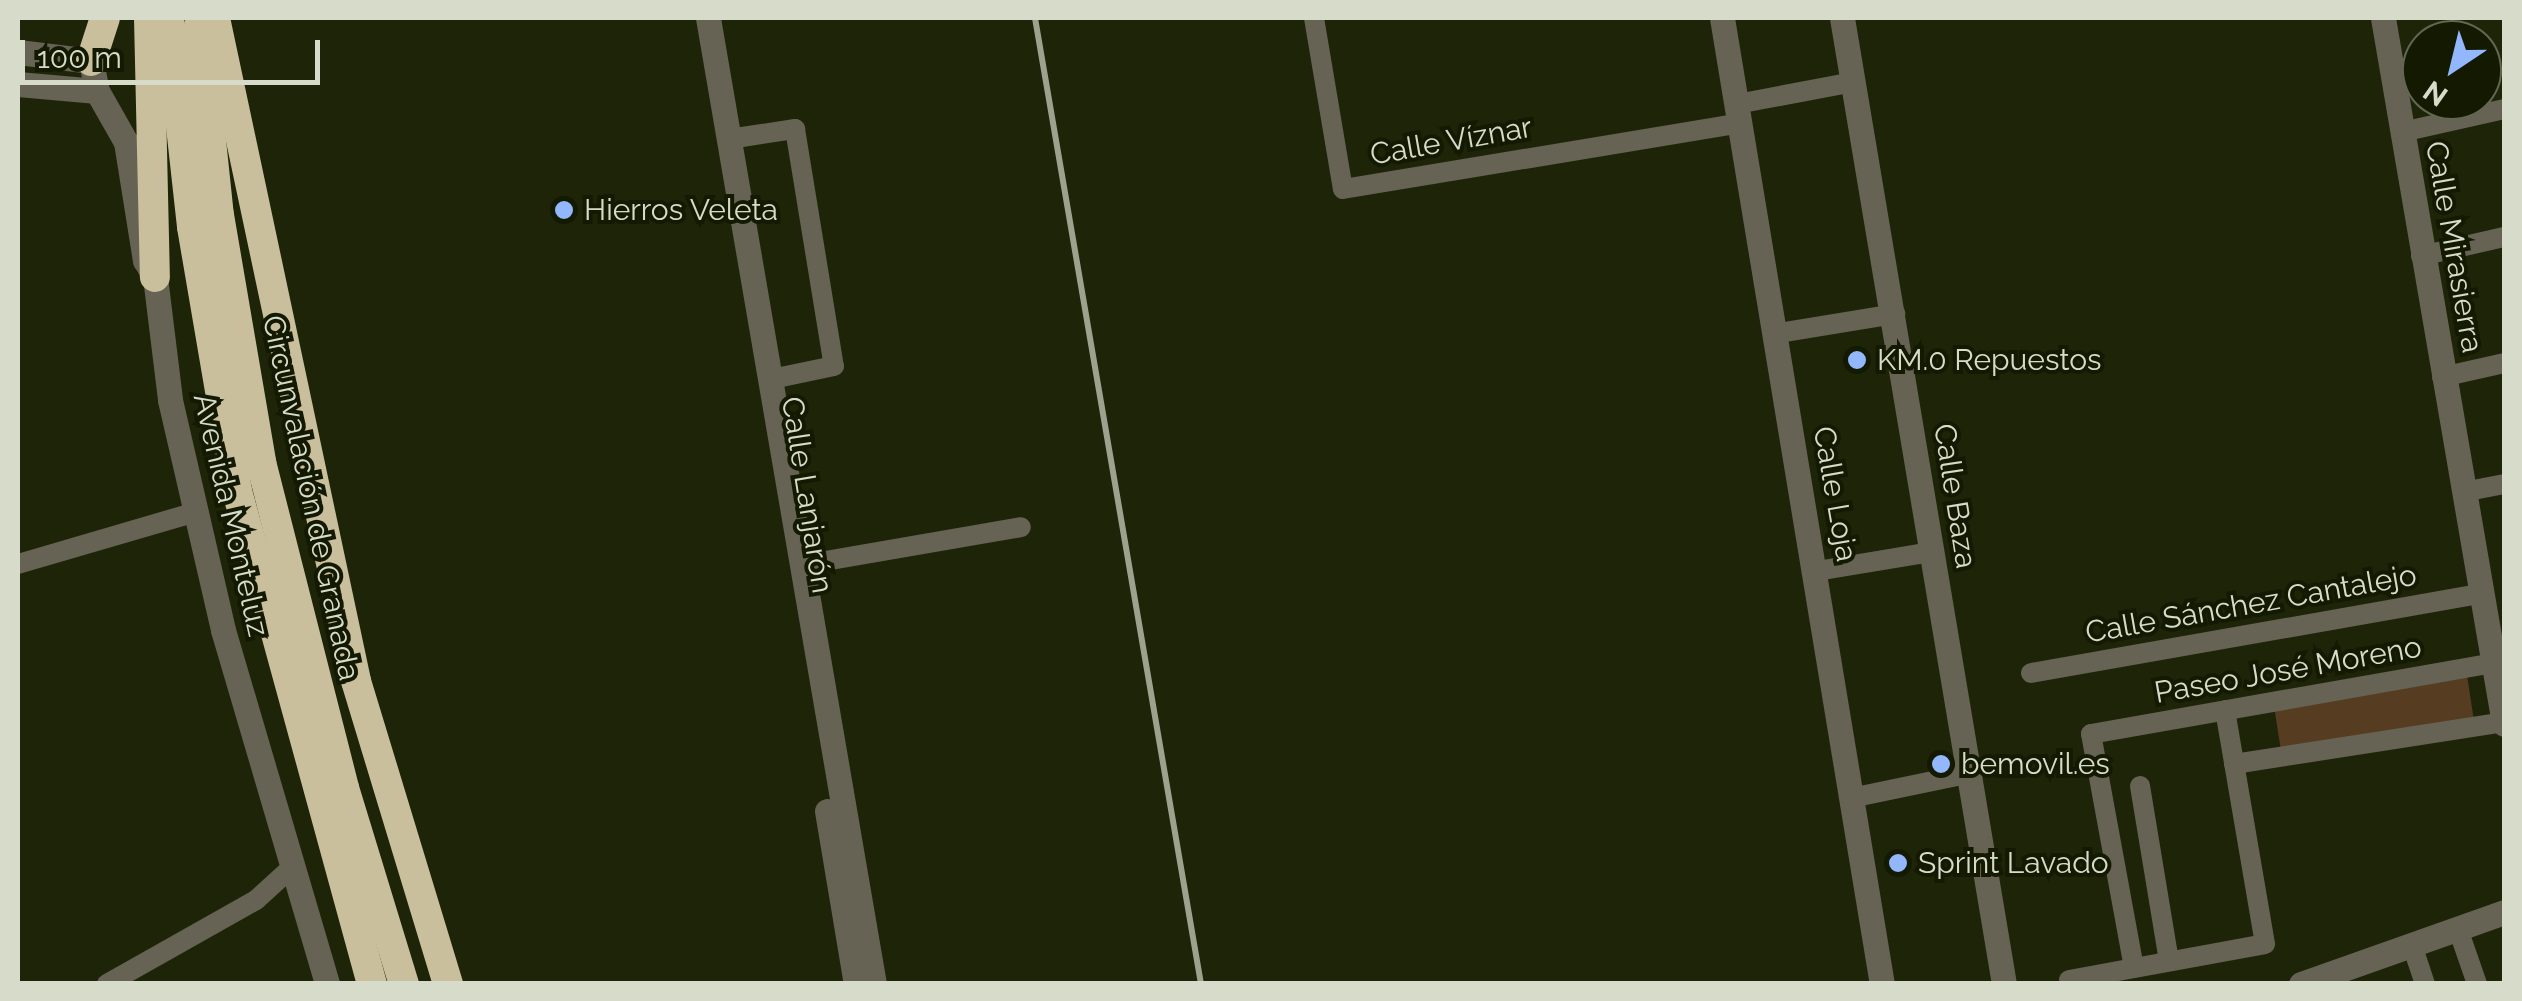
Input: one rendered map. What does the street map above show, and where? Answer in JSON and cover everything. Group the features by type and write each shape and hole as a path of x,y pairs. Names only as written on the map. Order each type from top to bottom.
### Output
{"highway":[{"path":"90,61 105,18"},
{"path":"148,18 156,277"},
{"name":"Circunvalación de Granada","path":"169,18 202,299 237,492 372,984"},
{"name":"Circunvalación de Granada","path":"198,18 219,214 261,462 344,788 404,984"},
{"path":"215,18 356,682 448,984"}],"street":[{"name":"Calle Lanjarón","path":"693,18 856,984"},
{"name":"Calle Lanjarón","path":"708,18 874,984"},
{"name":"Calle Víznar","path":"1314,18 1343,190 1739,113"},
{"name":"Calle Loja","path":"1722,18 1773,334 1817,571 1882,984"},
{"name":"Calle Baza","path":"1842,18 1895,314 1930,552 2004,984"},
{"name":"Calle Mirasierra","path":"2383,18 2481,594 2500,663 2504,723"},
{"path":"18,52 90,61"},
{"name":"Avenida Monteluz","path":"90,61 97,91 126,142 146,260 156,277 170,400 196,512 290,868 327,984"},
{"path":"1739,113 1853,82"},
{"path":"18,84 97,91"},
{"path":"2402,132 2504,108"},
{"name":"Calle Lanjarón","path":"729,139 794,129 834,366 772,379"},
{"path":"2422,256 2504,237"},
{"path":"1773,334 1895,314"},
{"path":"2442,376 2504,363"},
{"path":"2463,492 2504,484"},
{"path":"18,564 196,512"},
{"path":"802,565 1021,527"},
{"path":"1817,571 1930,552"},
{"name":"Calle Sánchez Cantalejo","path":"2031,673 2481,594"},
{"name":"Paseo José Moreno","path":"2134,968 2092,734 2500,663"},
{"path":"2069,980 2265,944 2225,710"},
{"path":"2234,764 2504,723"},
{"path":"1850,798 1968,774"},
{"path":"2140,786 2169,961"},
{"path":"107,984 256,900 290,868"},
{"path":"2318,981 2504,912"},
{"path":"2458,928 2477,984"},
{"path":"2412,945 2425,984"}],"shaded area":[{"path":"2467,675 2474,721 2281,751 2274,706"}],"railway":[{"path":"1035,18 1201,984"}],"place":[{"name":"Hierros Veleta","path":"564,210"},
{"name":"KM.0 Repuestos","path":"1857,360"},
{"name":"bemovil.es","path":"1941,764"},
{"name":"Sprint Lavado","path":"1898,863"}]}
